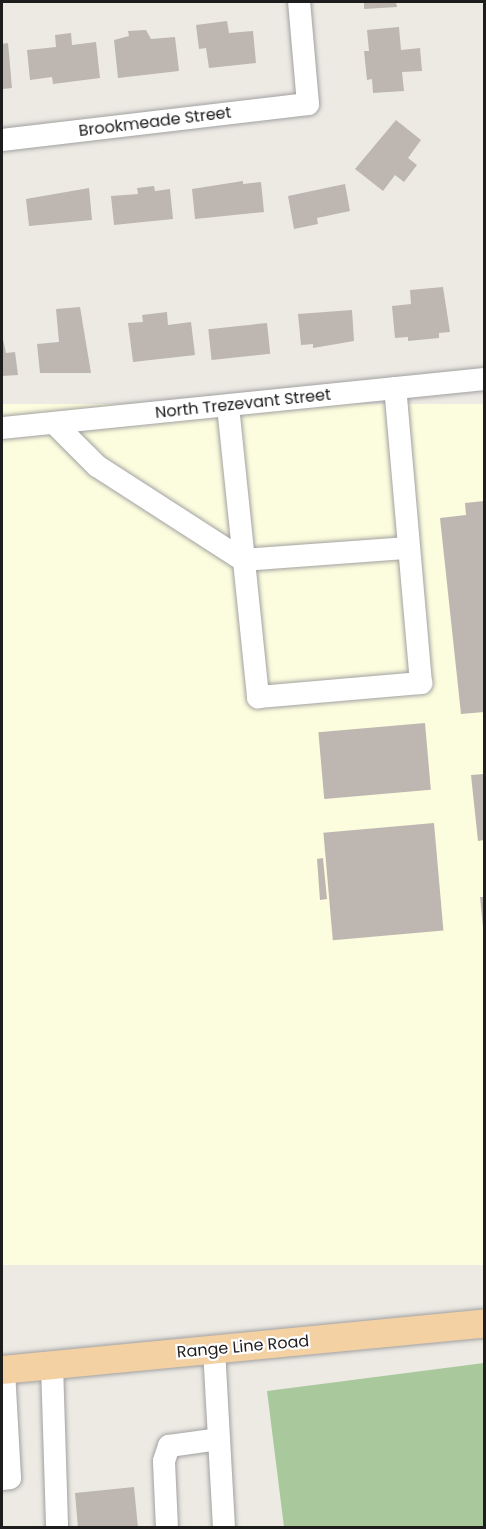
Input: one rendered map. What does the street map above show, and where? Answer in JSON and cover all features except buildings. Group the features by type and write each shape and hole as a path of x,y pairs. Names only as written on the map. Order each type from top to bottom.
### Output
{"main road":[{"name":"Range Line Road","path":"3,1370 484,1324"}],"street":[{"name":"Brookmeade Street","path":"2,140 308,104 298,2"},
{"name":"North Trezevant Street","path":"2,428 484,379"},
{"path":"228,406 258,697 421,683 395,388"},
{"path":"54,423 97,466 243,560 408,549"},
{"path":"214,1350 224,1527"},
{"path":"52,1365 57,1527"},
{"path":"2,1479 10,1478 3,1370"},
{"path":"167,1527 164,1461 169,1446 219,1439"}],"shaded area":[{"path":"2,404 484,404 484,1265 2,1265"}],"green space":[{"path":"484,1363 484,1527 284,1527 267,1391"}]}
